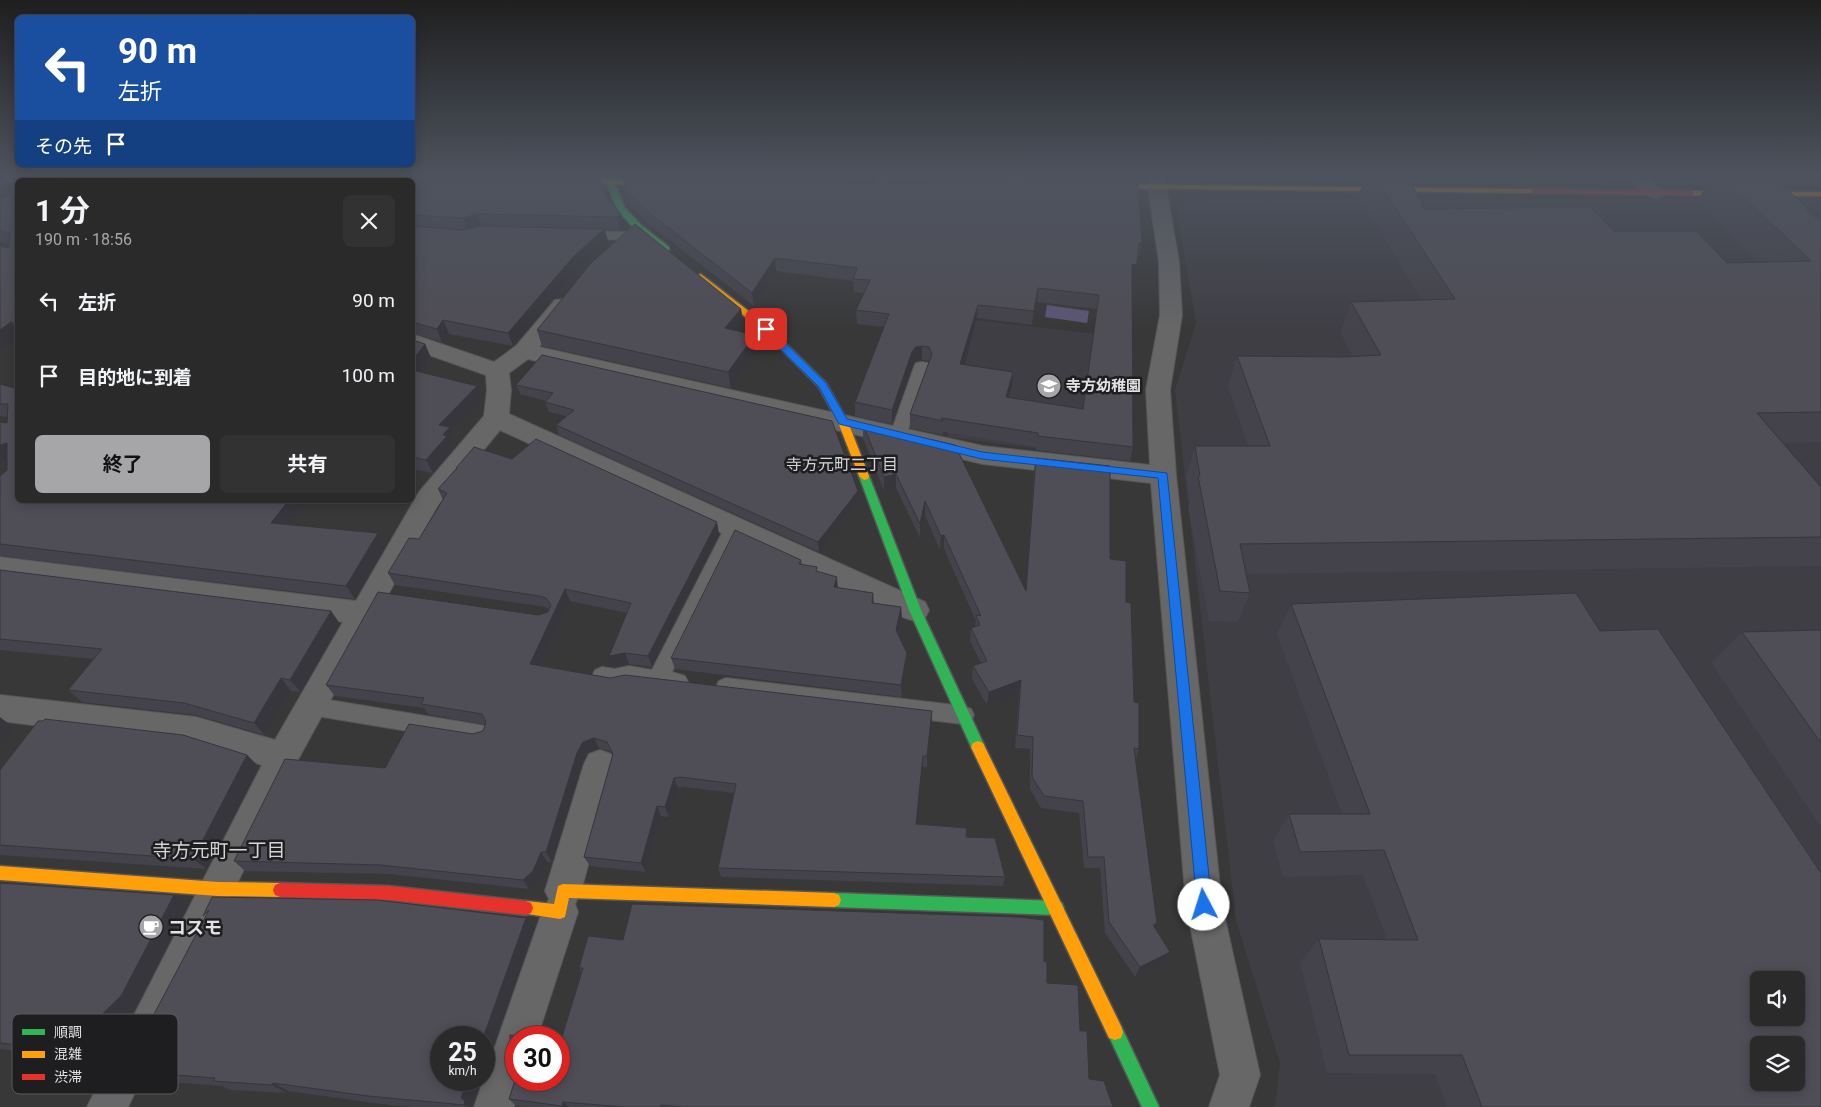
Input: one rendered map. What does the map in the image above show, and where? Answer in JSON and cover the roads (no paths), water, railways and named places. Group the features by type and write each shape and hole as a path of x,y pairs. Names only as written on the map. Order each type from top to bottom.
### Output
{"street":[{"path":"630,227 632,231 676,257"},
{"path":"1163,227 1168,262 1171,315 1158,390 1163,475 1204,905 1240,1075 1229,1107"},
{"path":"497,371 524,351 590,271 632,231"},
{"path":"690,269 766,329 823,385 843,422 915,610 963,715 1151,1107"},
{"path":"415,342 497,371"},
{"path":"524,351 982,455 1163,475"},
{"path":"154,1014 283,756 311,706 378,600 420,498 496,418 499,390 497,371"},
{"path":"496,418 915,610"},
{"path":"0,568 378,600"},
{"path":"0,708 38,724 196,731 283,756"},
{"path":"522,1026 562,902 600,764"},
{"path":"0,873 218,889 389,893 562,902 1056,908"},
{"path":"494,1107 505,1074"},
{"path":"107,1107 114,1094"}],"lane":[{"path":"569,234 632,231"},
{"path":"898,435 922,367"},
{"path":"658,679 734,527"},
{"path":"586,674 615,678 629,675 963,715"},
{"path":"311,706 480,734"}],"place":[{"name":"寺方幼稚園","path":"1049,386"},
{"name":"コスモ","path":"151,927"}],"district":[{"name":"寺方元町二丁目","path":"842,464"},
{"name":"寺方元町一丁目","path":"219,850"}]}
